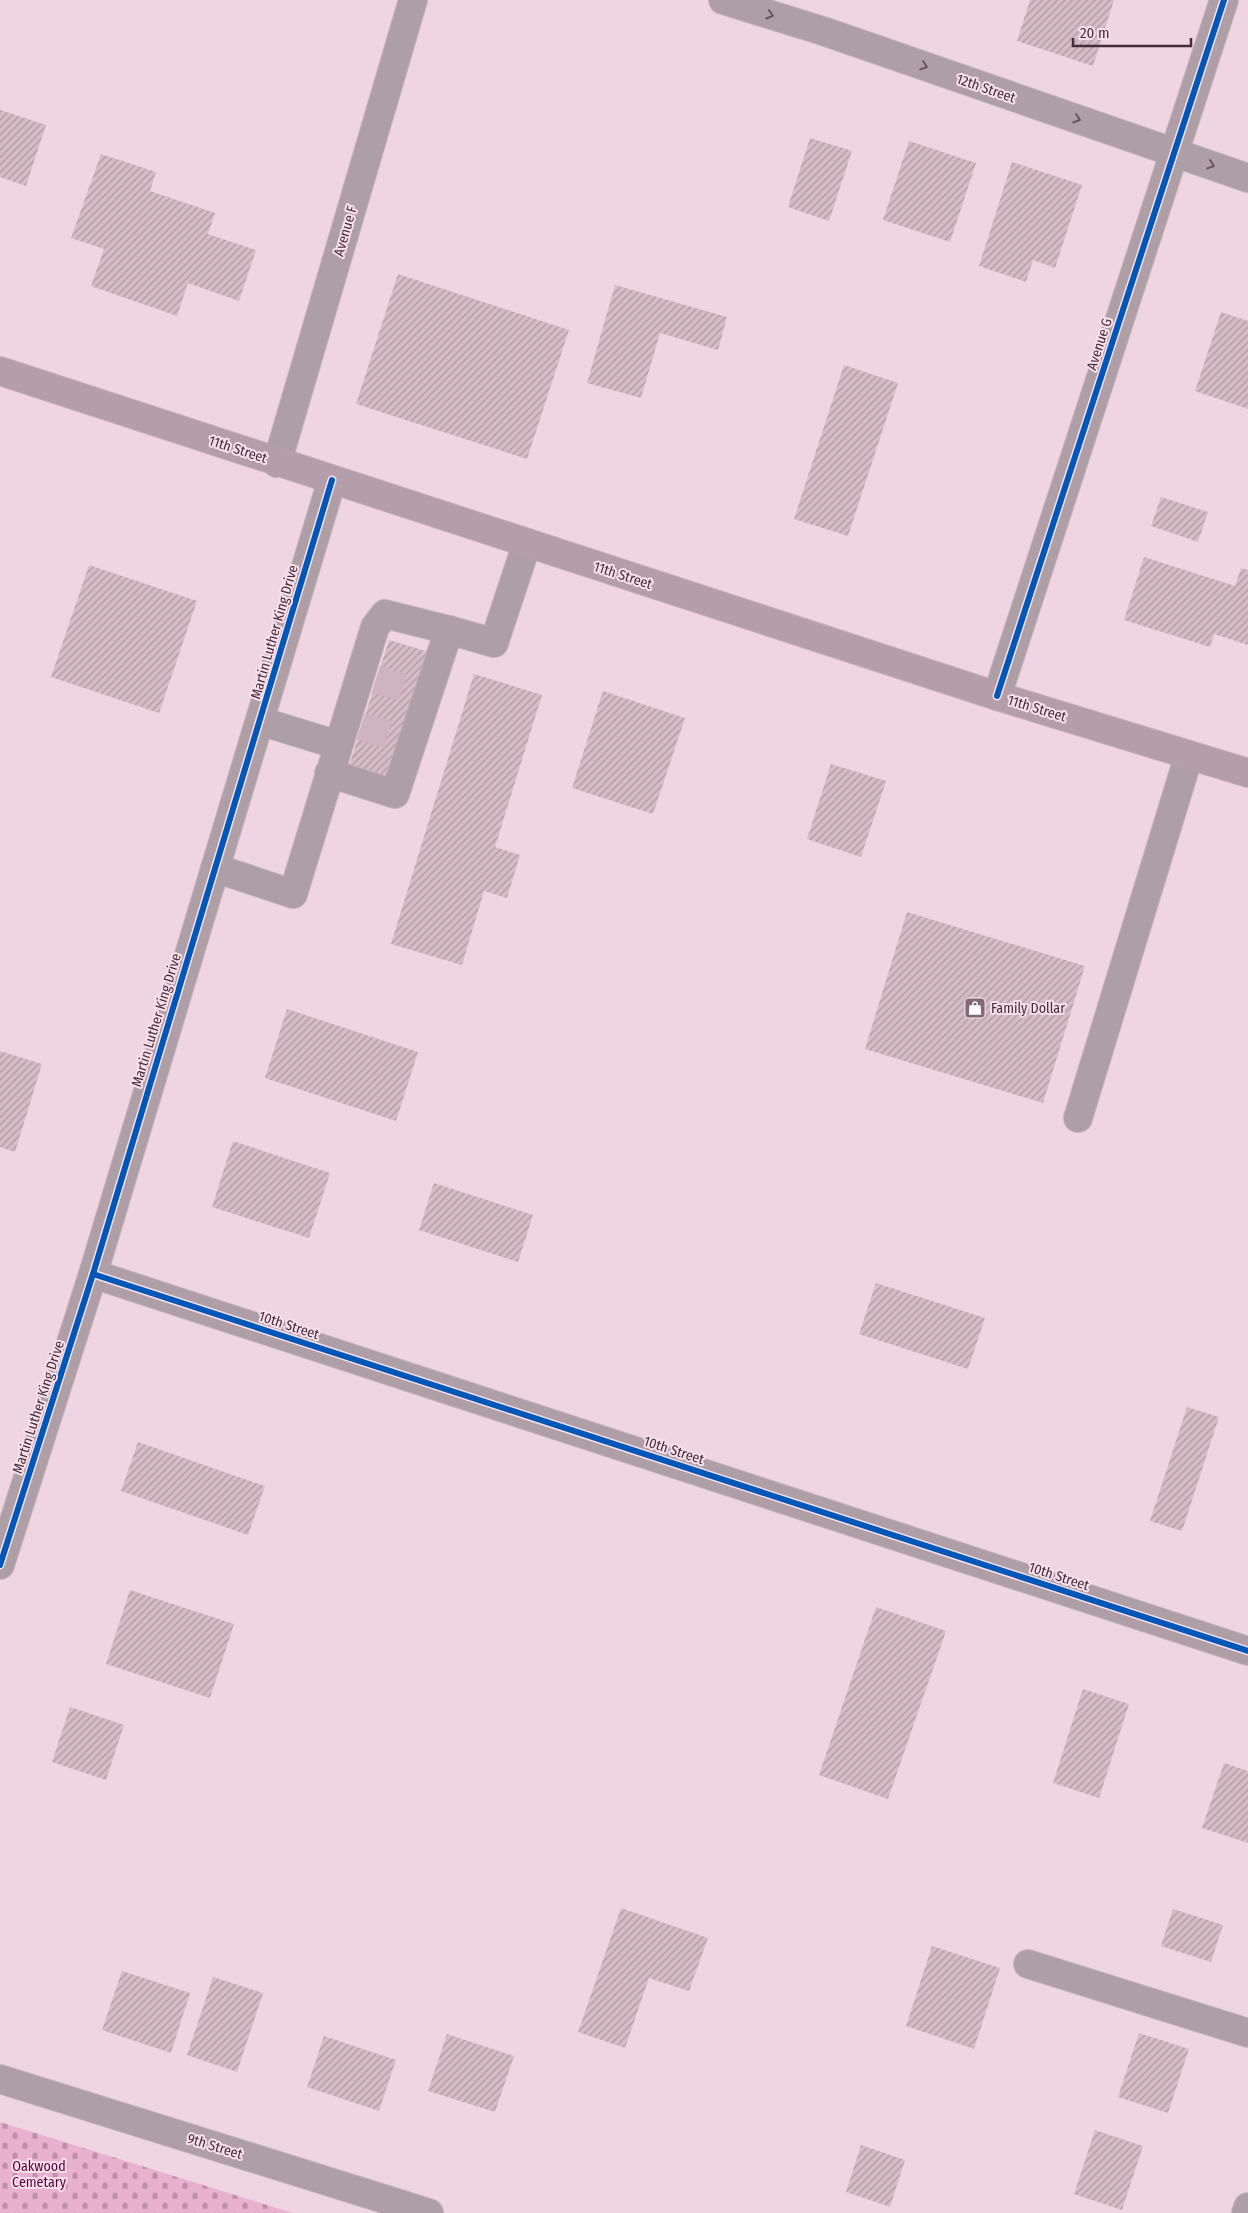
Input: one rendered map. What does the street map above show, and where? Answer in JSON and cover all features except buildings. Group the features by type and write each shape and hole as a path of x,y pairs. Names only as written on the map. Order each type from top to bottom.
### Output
{"main road":[{"name":"11th Street","path":"0,371 997,696 1248,773"}],"street":[{"name":"Avenue F","path":"277,462 413,0"},
{"name":"12th Street","path":"723,0 823,31 1248,178"},
{"name":"Avenue G","path":"997,696 1224,0"},
{"name":"Martin Luther King Drive","path":"0,1565 93,1274 332,480"},
{"path":"215,868 293,894 329,773 368,677 375,627 386,614 494,643 526,544"},
{"path":"329,773 395,794 407,741 422,694 449,630"},
{"path":"260,721 348,730"},
{"path":"1078,1118 1189,755"},
{"name":"10th Street","path":"93,1274 1248,1651"},
{"path":"1028,1964 1248,2033"},
{"name":"9th Street","path":"0,2079 429,2213"},
{"path":"1246,2213 1248,2207"}],"green space":[{"name":"Oakwood Cemetary","path":"0,2122 293,2213 0,2213"}],"tunnel":[{"path":"376,679 416,692"},
{"path":"361,726 401,739"}],"cycle path":[{"path":"997,696 1224,0"},
{"path":"0,1565 93,1274 332,480"},
{"path":"93,1274 1248,1651"}],"place":[{"name":"Family Dollar","path":"975,1008"}]}
